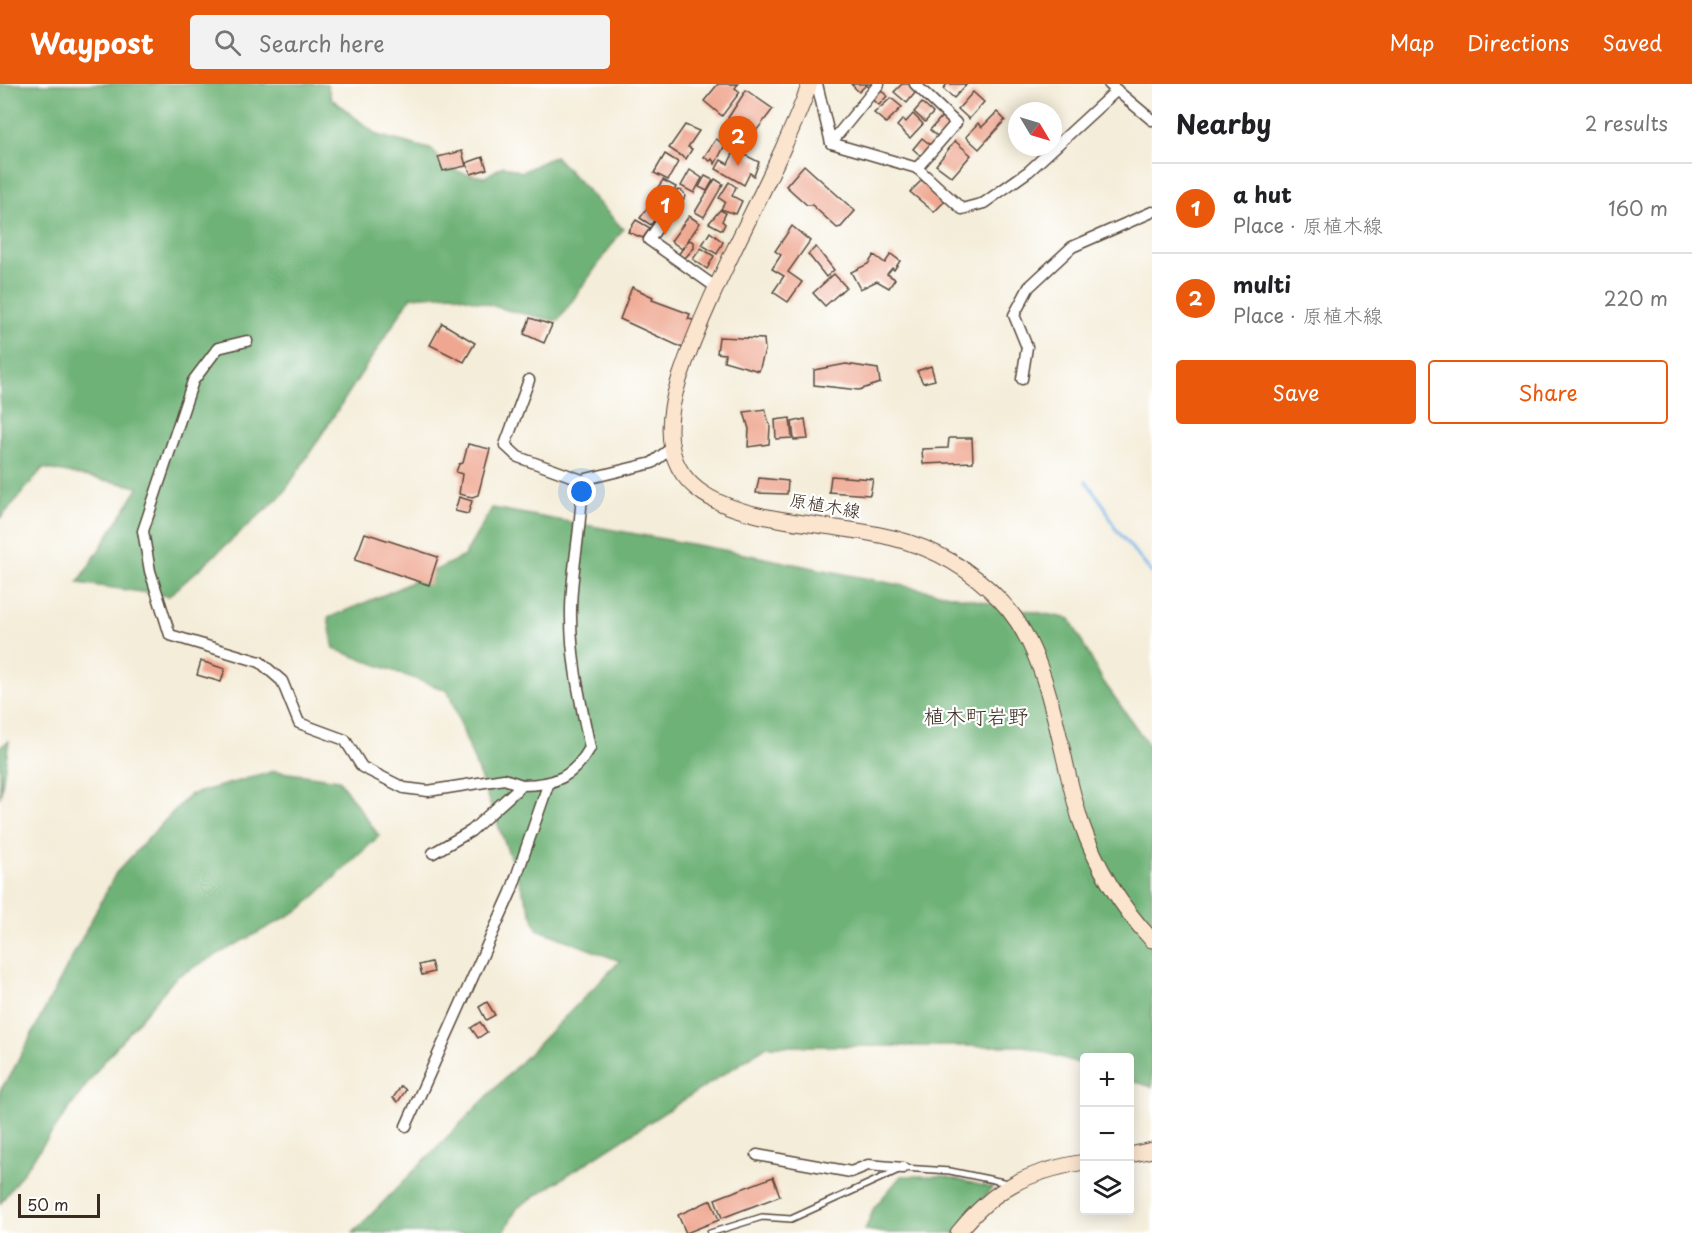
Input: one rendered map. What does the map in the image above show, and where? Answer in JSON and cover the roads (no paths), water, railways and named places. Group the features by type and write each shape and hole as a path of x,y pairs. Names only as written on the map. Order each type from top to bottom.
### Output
{"main road":[{"name":"原植木線","path":"810,84 794,127 717,288 680,379 669,414 670,449 683,474 698,492 716,503 769,517 892,537 919,546 945,557 975,577 1002,602 1024,632 1039,666 1081,822 1103,874 1115,895 1152,939"},
{"path":"1134,1154 1152,1150"},
{"path":"958,1233 979,1208 1013,1184 1048,1168 1080,1163"}],"street":[{"path":"817,84 831,143"},
{"path":"831,143 879,84"},
{"path":"915,84 956,123 917,168"},
{"path":"831,143 917,168 962,209 984,203 1029,171 1113,87 1152,120"},
{"path":"679,196 649,240 717,288"},
{"path":"1022,379 1027,346 1014,315 1029,287 1072,248 1152,212"},
{"path":"247,341 218,348 193,381 143,531 150,571 170,635 260,662 282,681 299,723 345,740 362,767 404,788 428,791 504,779 522,785 548,785 579,767 590,748 573,664 570,616 582,502 582,480"},
{"path":"529,380 505,445 518,458 582,480 651,463 670,449"},
{"path":"433,853 471,831 522,785"},
{"path":"406,1126 511,892 548,785"},
{"path":"757,1155 851,1172 868,1165 903,1168"}],"lane":[{"path":"710,1233 762,1217 791,1219 903,1168 950,1171 1013,1184"}],"waterway":[{"path":"1086,481 1105,507 1115,528 1152,573"}],"place":[{"name":"multi","path":"738,166"},
{"name":"a hut","path":"665,235"}],"district":[{"name":"植木町岩野","path":"976,717"}]}
